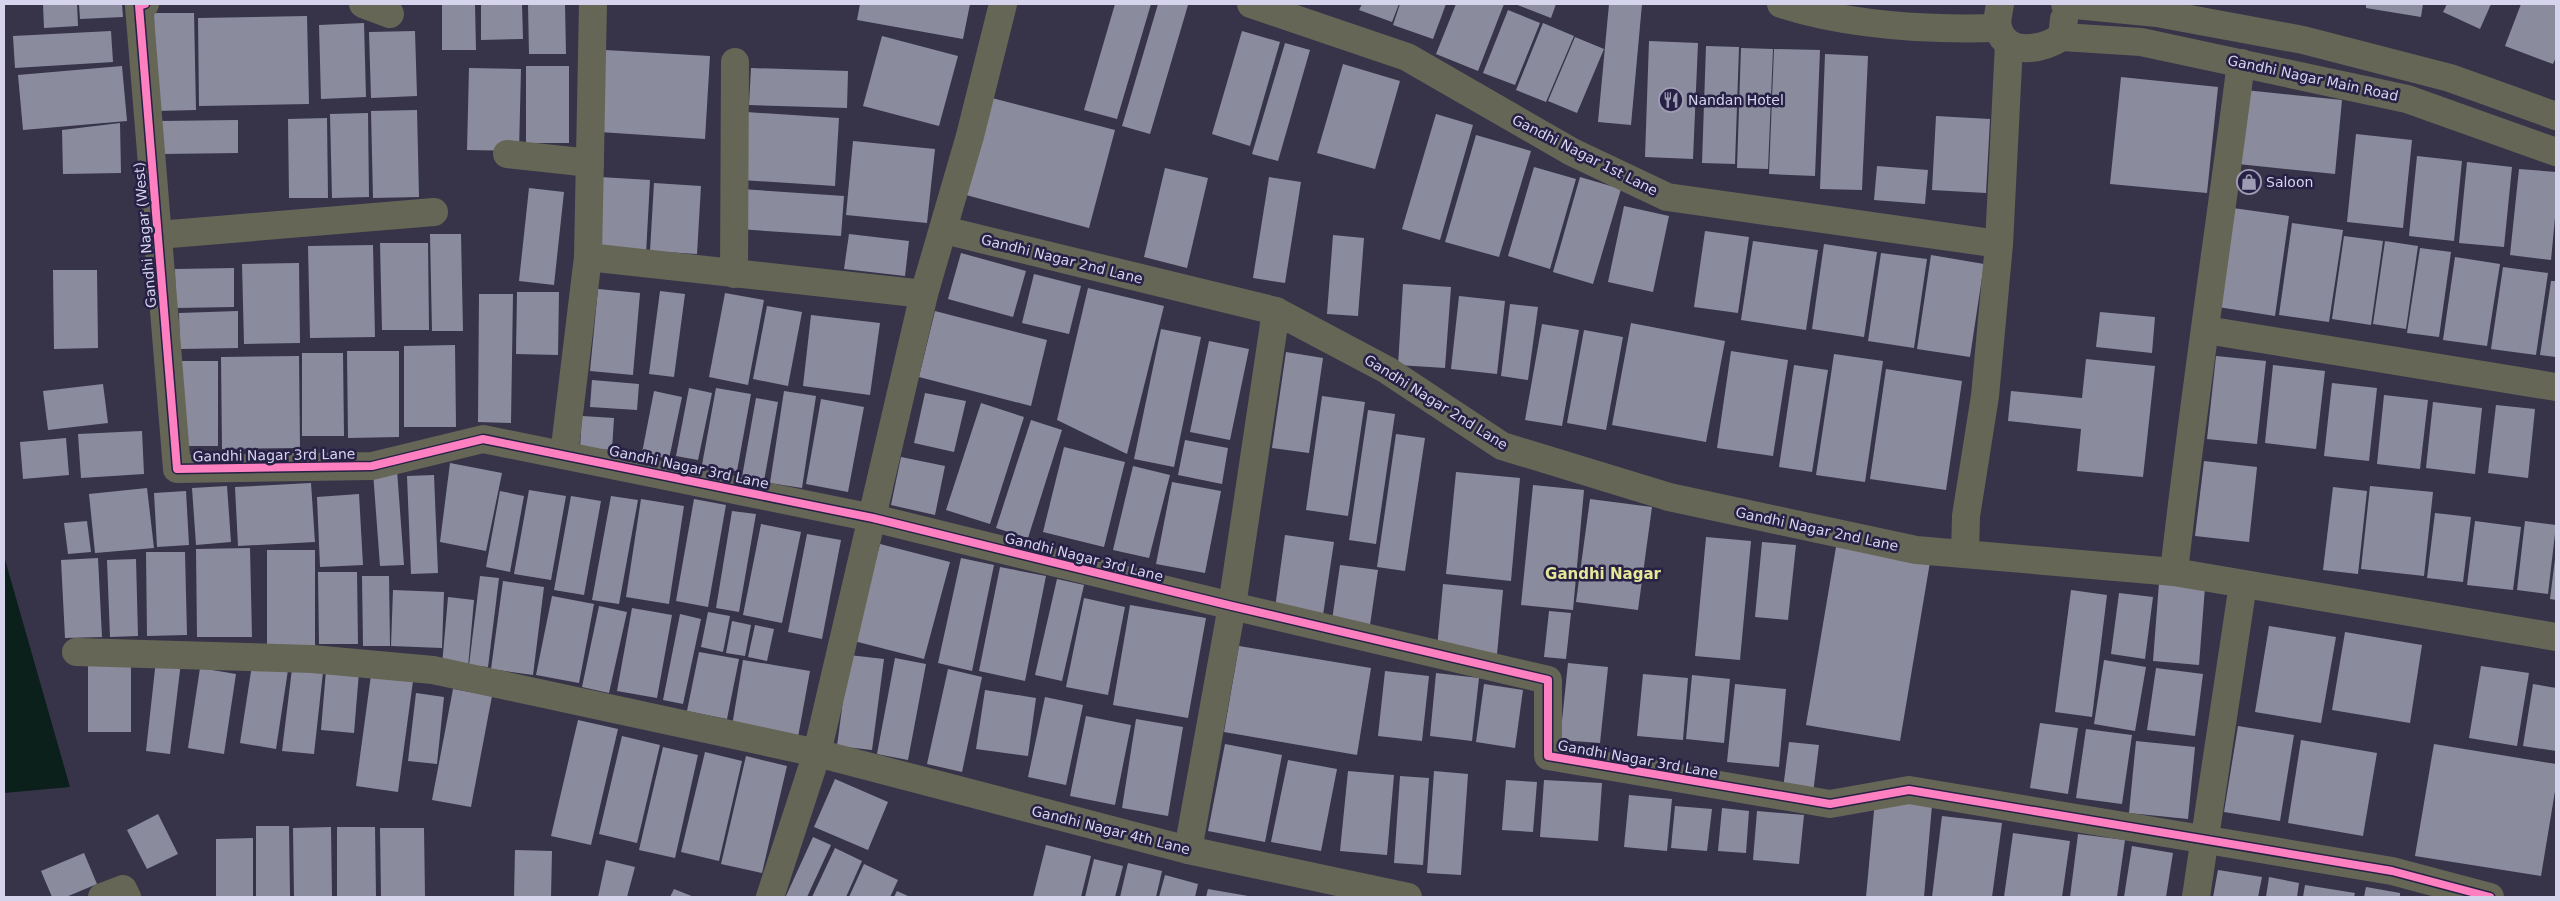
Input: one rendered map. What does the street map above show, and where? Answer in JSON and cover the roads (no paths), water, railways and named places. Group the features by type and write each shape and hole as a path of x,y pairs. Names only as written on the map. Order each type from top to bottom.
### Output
{"street":[{"name":"Gandhi Nagar (West)","path":"145,4 139,6 178,469"},
{"path":"364,4 390,14"},
{"path":"564,455 588,258 593,4"},
{"path":"770,897 817,754 924,294 944,230 1003,4"},
{"name":"Gandhi Nagar 1st Lane","path":"1252,4 1407,57 1572,152 1667,197 1999,244"},
{"path":"1781,4 1823,15 1877,24 1952,29 2002,25 2026,49 2047,47 2062,37 2065,4 2157,8 2303,40 2450,78 2556,116"},
{"path":"1965,553 1966,516 1985,396 1999,244 2002,25"},
{"name":"Gandhi Nagar Main Road","path":"2062,37 2141,42 2407,99 2556,152"},
{"path":"734,274 735,62"},
{"path":"2174,572 2187,450 2206,330 2241,63"},
{"path":"507,154 590,163"},
{"path":"158,235 434,212"},
{"name":"Gandhi Nagar 2nd Lane","path":"944,230 1276,311 1387,370 1502,446 1669,497 1916,550 2174,572 2556,637"},
{"path":"588,258 924,294"},
{"path":"1188,850 1232,606 1276,311"},
{"path":"2206,330 2556,387"},
{"name":"Gandhi Nagar 3rd Lane","path":"178,469 372,466 483,439 873,518 1232,606 1548,680 1548,756 1830,804 1909,790 2206,838"},
{"path":"2196,897 2243,584"},
{"name":"Gandhi Nagar 4th Lane","path":"76,652 312,659 433,670 817,754 1188,850 1408,897"},
{"path":"2206,838 2392,872 2490,897"},
{"path":"102,897 123,888 127,897"}],"place":[{"name":"Nandan Hotel","path":"1671,100"},
{"name":"Saloon","path":"2249,182"}],"district":[{"name":"Gandhi Nagar","path":"1603,574"}]}
